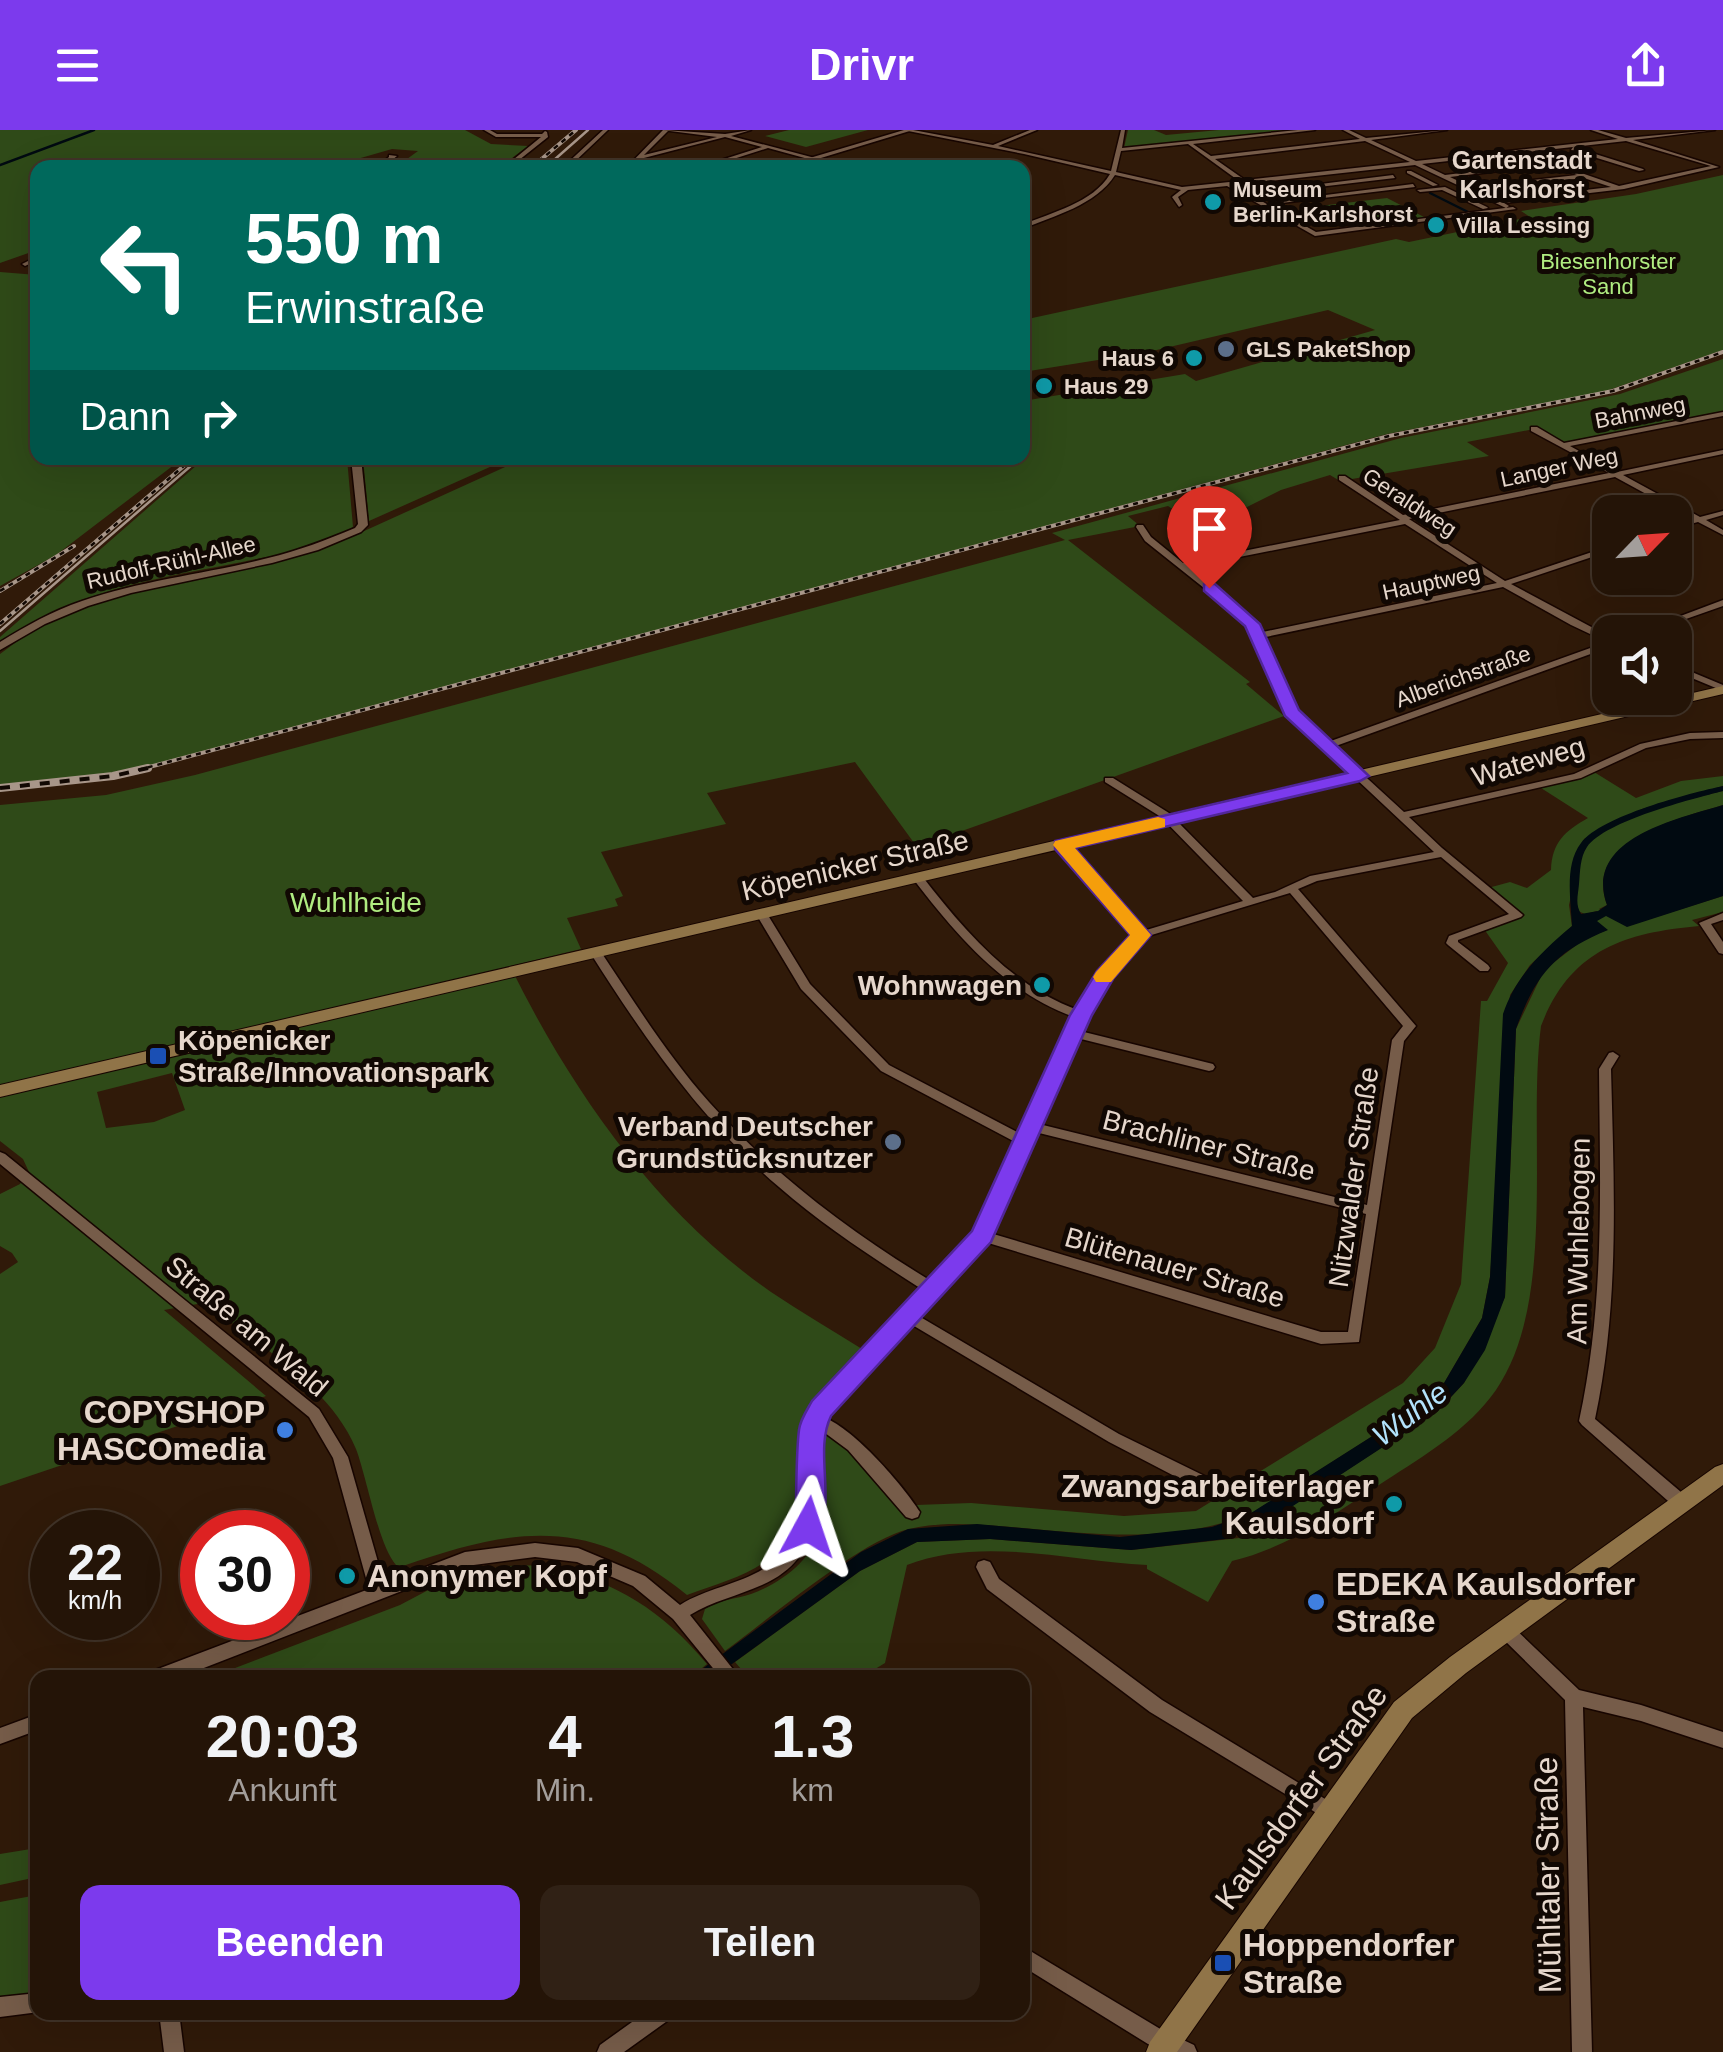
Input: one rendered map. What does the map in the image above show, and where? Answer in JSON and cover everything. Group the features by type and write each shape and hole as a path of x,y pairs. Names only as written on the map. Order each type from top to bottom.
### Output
{"main road":[{"name":"Köpenicker Straße","path":"0,1091 1723,690"},
{"name":"Kaulsdorfer Straße","path":"1171,2049 1330,1811 1403,1710 1430,1686 1723,1473"}],"street":[{"path":"486,130 491,134 545,133"},
{"path":"573,160 606,130"},
{"path":"637,158 668,130 718,134 812,158"},
{"path":"710,130 718,134"},
{"path":"637,158 749,130"},
{"path":"806,160 908,130 1186,189 1414,168 1710,130"},
{"path":"993,146 1035,130"},
{"path":"1030,223 1088,198 1104,186 1113,173 1123,130"},
{"path":"1118,150 1313,130"},
{"path":"1345,130 1414,168 1434,185 1419,190 1375,171"},
{"path":"1210,158 1445,130"},
{"path":"1593,130 1720,168"},
{"path":"514,160 545,133"},
{"path":"724,160 784,142"},
{"path":"1189,143 1245,182"},
{"path":"1566,147 1666,178"},
{"path":"644,152 660,154"},
{"path":"1516,152 1618,188"},
{"path":"389,160 391,156"},
{"path":"1443,176 1549,164"},
{"path":"1227,184 1316,234 1512,210 1443,176 1414,168 1391,176 1271,191 1291,200"},
{"path":"1499,202 1618,188 1720,168"},
{"path":"1302,176 1319,185"},
{"path":"1471,189 1585,176"},
{"path":"1363,180 1383,190"},
{"path":"1272,202 1443,188 1485,208"},
{"path":"1179,206 1175,196 1186,189"},
{"path":"1372,191 1388,198"},
{"path":"1303,198 1319,207"},
{"name":"Bahnweg","path":"1563,445 1723,414"},
{"path":"1534,429 1723,534"},
{"name":"Langer Weg","path":"1182,566 1723,452"},
{"name":"Rudolf-Rühl-Allee","path":"0,647 28,628 82,603 299,552 358,530 362,525 357,465"},
{"name":"Geraldweg","path":"1342,478 1502,584 1592,633"},
{"path":"1692,520 1723,513"},
{"path":"1140,527 1247,618 1291,713 1442,854 1517,915 1454,938 1452,943 1484,968"},
{"name":"Hauptweg","path":"1256,636 1502,584 1592,554"},
{"path":"1691,615 1723,604"},
{"name":"Alberichstraße","path":"1329,745 1592,649"},
{"path":"1692,676 1723,690"},
{"name":"Wateweg","path":"1402,816 1576,776 1643,746 1690,736 1723,735"},
{"path":"1109,780 1170,820 1251,904"},
{"path":"1062,845 1141,935"},
{"path":"679,1614 702,1597 753,1582 778,1567 798,1548 812,1508 811,1440 815,1421 828,1399 982,1236 1072,1032 1104,976 1141,935 1251,904 1314,878 1442,854"},
{"path":"918,878 945,914 1001,970 1081,1015"},
{"name":"Nitzwalder Straße","path":"1292,888 1410,1026 1398,1040 1354,1338"},
{"path":"762,914 806,986 885,1068 1026,1142"},
{"path":"1723,916 1705,922 1723,950"},
{"path":"597,954 668,1063 765,1171 854,1242 933,1288"},
{"path":"1072,1032 1209,1067"},
{"name":"Am Wuhlebogen","path":"1612,1056 1605,1069 1606,1299 1598,1377 1586,1421 1682,1503"},
{"name":"Brachliner Straße","path":"1033,1126 1374,1211"},
{"name":"Straße am Wald","path":"0,1157 314,1412 340,1457 378,1592"},
{"name":"Blütenauer Straße","path":"982,1236 1302,1329 1321,1338 1354,1338"},
{"path":"908,1316 1114,1438 1212,1488"},
{"path":"815,1421 831,1426 912,1512"},
{"path":"177,1670 465,1559 514,1550 555,1551 607,1564 651,1589 679,1614 725,1670"},
{"path":"984,1567 992,1584 1126,1686 1330,1811"},
{"path":"1506,1631 1574,1697 1641,1713 1723,1740"},
{"name":"Mühltaler Straße","path":"1574,1697 1582,2052"},
{"path":"0,1736 30,1725"},
{"path":"1030,1960 1171,2049"},
{"path":"0,2007 30,2003"},
{"path":"170,2020 174,2052"},
{"path":"607,2052 652,2020"}],"green space":[{"path":"0,130 465,130 491,144 528,146 509,160 406,160 418,151 392,149 354,160 30,160 30,252 0,263"},
{"path":"789,130 868,130 806,147 765,136"},
{"path":"1128,130 1154,130 1166,135 1219,130 1304,130 1124,148"},
{"name":"Biesenhorster Sand","path":"1723,175 1723,350 1606,391 1387,434 153,767 64,782 0,786 0,654 31,631 97,601 259,564 362,532 510,465 1030,465 1030,400 1185,374 1196,381 1375,330 1328,310 1148,352 1030,371 1030,318 1396,239 1409,242 1530,217 1521,211 1636,194"},
{"path":"1387,198 1426,218 1357,227 1319,206"},
{"path":"0,272 30,274 30,465 174,465 56,555 0,586"},
{"name":"Wuhlheide","path":"1723,359 1723,411 1562,443 1529,430 1467,442 1489,456 1340,481 1330,475 1281,490 1235,513 1239,517 1195,524 1168,506 1128,516 1140,526 1068,540 1250,682 1246,684 1284,716 917,847 855,762 707,793 726,824 601,852 623,896 615,899 618,906 567,918 581,949 510,966 589,1103 654,1186 729,1260 771,1292 862,1349 816,1396 806,1415 830,1430 916,1505 971,1503 1124,1516 1196,1511 1403,1383 1435,1348 1461,1284 1481,1001 1487,1001 1508,963 1484,929 1521,916 1488,888 1510,882 1527,888 1551,870 1561,838 1588,818 1541,788 1594,772 1636,798 1681,781 1723,776 1723,786 1642,809 1584,839 1569,905 1572,926 1530,965 1510,995 1490,1277 1482,1318 1444,1383 1404,1416 1252,1513 1270,1520 1438,1411 1464,1383 1505,1297 1516,1029 1544,970 1583,940 1607,930 1595,921 1597,911 1578,911 1576,895 1582,856 1590,842 1617,825 1653,810 1723,791 1723,805 1639,836 1609,864 1603,883 1607,905 1599,909 1627,926 1723,896 1723,912 1692,920 1699,926 1646,934 1602,950 1583,963 1553,1000 1541,1026 1534,1264 1527,1310 1515,1353 1496,1390 1445,1441 1312,1528 1232,1561 1208,1602 1147,1569 1147,1565 995,1551 965,1552 907,1565 885,1663 874,1670 742,1670 735,1662 860,1571 917,1542 990,1539 1131,1550 1266,1535 1242,1517 1188,1530 1134,1534 966,1524 909,1529 841,1564 725,1651 702,1619 705,1609 751,1594 788,1574 815,1544 824,1517 798,1514 791,1533 768,1559 754,1569 687,1595 652,1569 617,1551 584,1540 550,1536 481,1543 396,1565 378,1527 356,1449 332,1410 282,1361 227,1319 217,1318 220,1310 214,1301 164,1310 266,1396 0,1486 0,1274 18,1262 0,1246 0,1194 20,1184 29,1172 23,1159 0,1141 0,805 106,795 195,775 1065,540 1052,533 1401,438 1620,394","holes":["172,1073 185,1110 154,1122 106,1128 97,1092"]},
{"path":"197,465 348,465 353,527 327,541 116,589 55,611 0,643 0,637"},
{"path":"364,465 494,465 369,521"},
{"path":"548,1565 573,1572 617,1590 655,1614 707,1664 700,1670 230,1670 400,1605 453,1577 504,1566"},
{"path":"30,1849 30,1879 0,1885 0,1854"},
{"path":"30,1896 30,1995 0,1998 0,1902"}],"water":[{"name":"Wuhle","path":"1723,786 1723,791 1650,812 1597,837 1587,847 1581,865 1577,900 1581,914 1607,905 1603,882 1608,864 1621,848 1659,825 1723,805 1723,896 1627,927 1606,916 1597,921 1608,930 1560,957 1531,994 1516,1029 1505,1297 1485,1350 1464,1383 1438,1411 1270,1521 1225,1539 1131,1550 990,1539 917,1542 860,1571 724,1670 701,1670 861,1552 908,1529 977,1524 1120,1537 1212,1527 1251,1513 1404,1416 1444,1383 1482,1318 1490,1277 1503,1014 1508,1001 1531,966 1572,926 1572,862 1581,843 1607,824 1669,800"}],"waterway":[{"path":"0,165 94,130"},
{"path":"1430,193 1470,213"}],"tram line":[{"path":"554,160 588,130"},
{"path":"0,631 192,465"}],"railway":[{"path":"540,160 576,130"},
{"path":"138,770 1389,436 1613,391 1723,352"},
{"path":"0,624 185,465"},
{"path":"0,591 74,546"},
{"path":"0,788 113,776 148,768"}],"slow traffic":[{"path":"1104,977 1141,935 1062,845 1158,823"}],"place":[{"name":"Museum Berlin-Karlshorst","path":"1213,202"},
{"name":"Villa Lessing","path":"1436,225"},
{"name":"GLS PaketShop","path":"1226,349"},
{"name":"Haus 6","path":"1194,358"},
{"name":"Haus 29","path":"1044,386"},
{"name":"Wohnwagen","path":"1042,985"},
{"name":"Köpenicker Straße/Innovationspark","path":"158,1056"},
{"name":"Verband Deutscher Grundstücksnutzer","path":"893,1142"},
{"name":"COPYSHOP HASCOmedia","path":"285,1430"},
{"name":"Zwangsarbeiterlager Kaulsdorf","path":"1394,1504"},
{"name":"Anonymer Kopf","path":"347,1576"},
{"name":"EDEKA Kaulsdorfer Straße","path":"1316,1602"},
{"name":"Hoppendorfer Straße","path":"1223,1963"}],"district":[{"name":"Gartenstadt Karlshorst","path":"1522,174"}],"route":[{"path":"808,1527 813,1492 812,1427 821,1408 982,1236 1072,1032 1104,976 1141,935 1062,845 1360,776 1291,713 1252,624 1209,588"}]}
